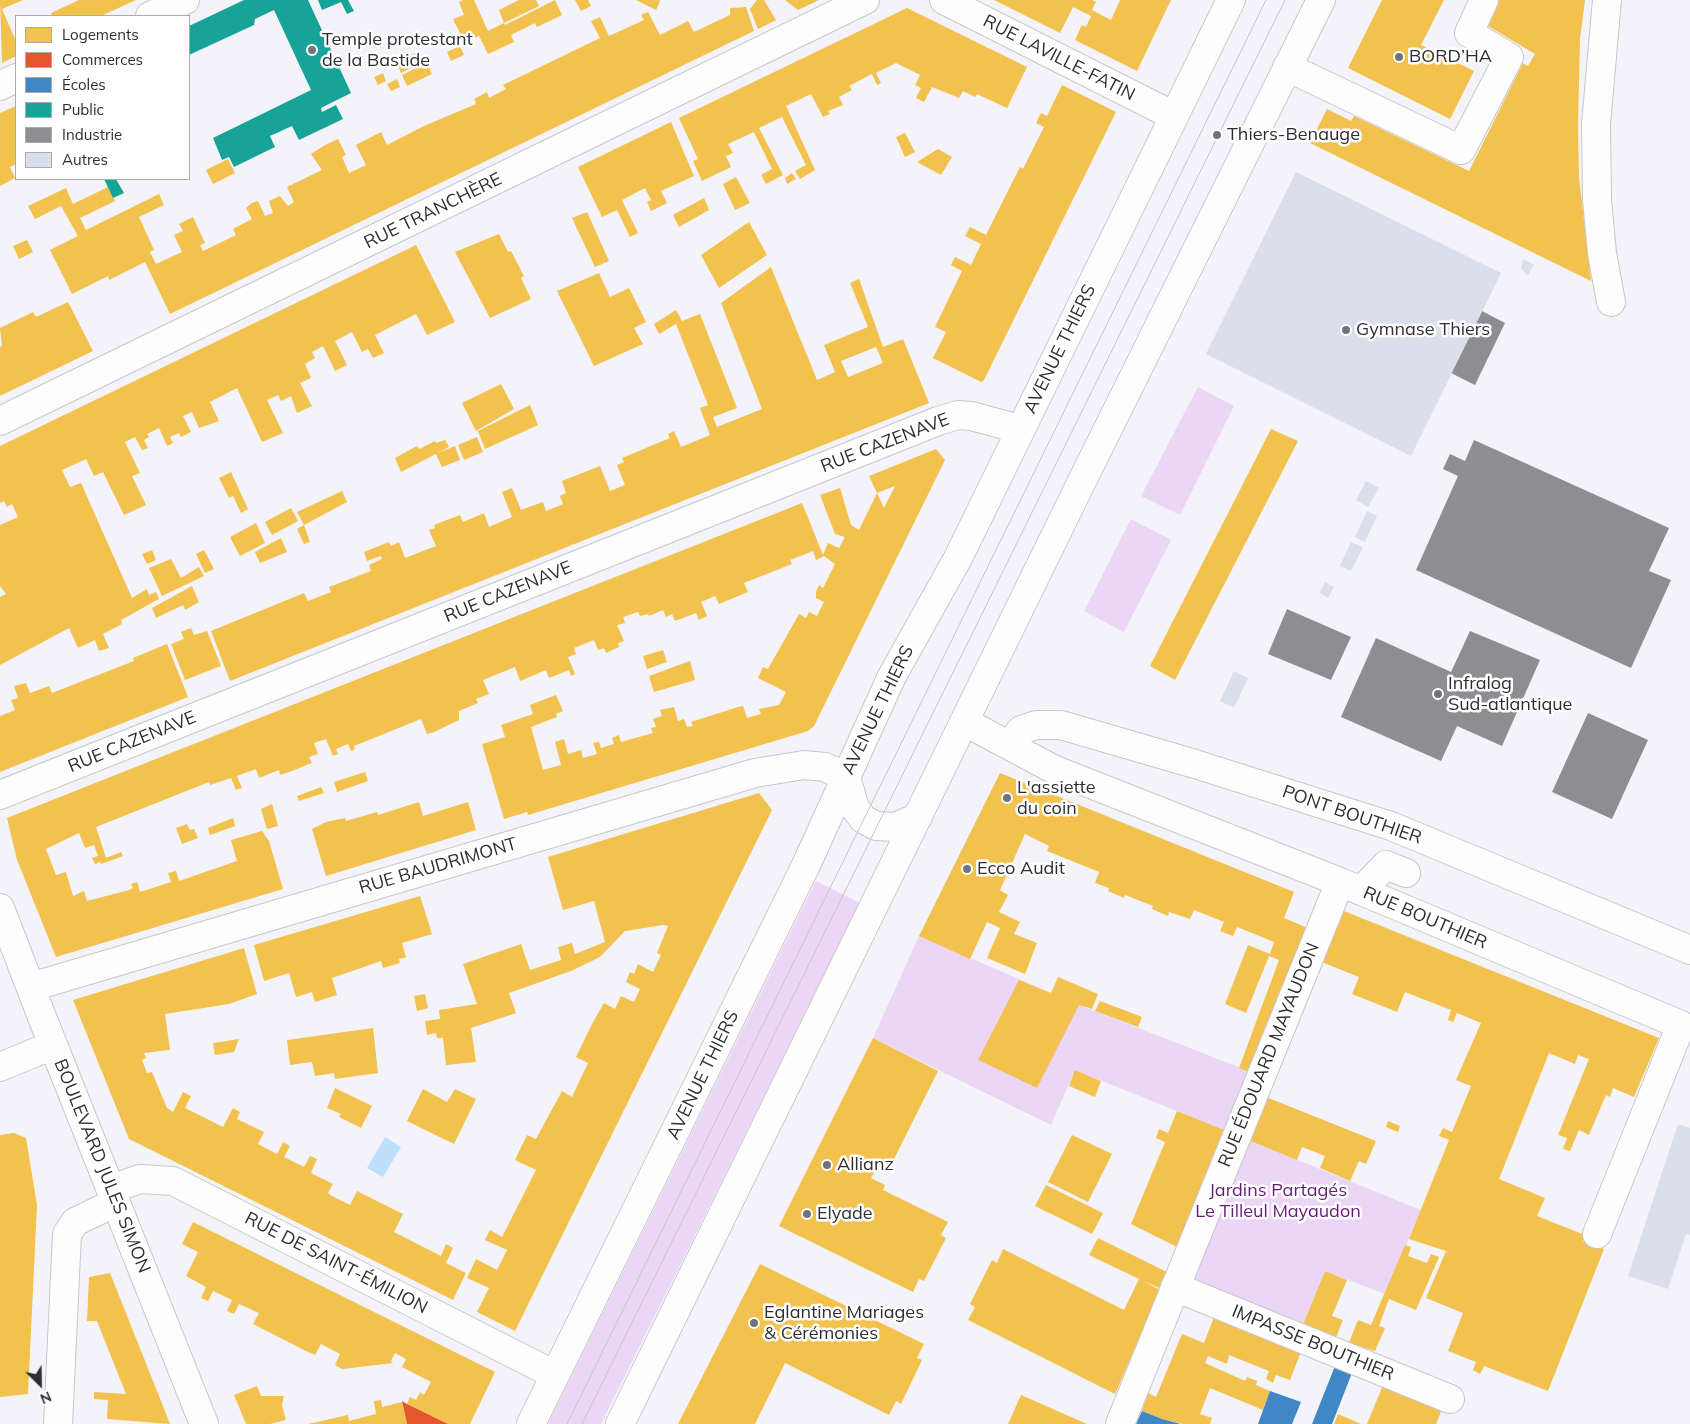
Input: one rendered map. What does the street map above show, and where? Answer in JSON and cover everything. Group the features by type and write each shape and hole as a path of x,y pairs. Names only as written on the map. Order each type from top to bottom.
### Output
{"street":[{"path":"152,15 185,0"},
{"name":"RUE TRANCHÈRE","path":"0,421 865,0"},
{"name":"RUE LAVILLE-FATIN","path":"944,0 1174,116"},
{"name":"AVENUE THIERS","path":"532,1424 807,863 892,676 958,558 1232,0"},
{"path":"620,1424 1321,0"},
{"path":"1288,66 1461,150 1509,57 1469,33 1484,0"},
{"path":"1607,0 1596,124 1597,200 1602,253 1611,302"},
{"path":"0,86 15,78"},
{"name":"RUE CAZENAVE","path":"0,795 938,420 958,415 971,416 1005,426 1019,433"},
{"name":"RUE BOUTHIER","path":"965,722 1010,744 1056,770 1351,886 1681,1025 1597,1234"},
{"name":"PONT BOUTHIER","path":"1010,744 1021,730 1036,725 1061,725 1195,764 1391,826 1690,950"},
{"name":"RUE BAUDRIMONT","path":"31,987 755,773 804,766 825,767 846,777"},
{"path":"846,777 854,808 863,819 876,826 896,827 918,818"},
{"path":"1351,886 1386,865 1406,873"},
{"name":"RUE ÉDOUARD MAYAUDON","path":"1120,1424 1175,1287 1351,886"},
{"name":"BOULEVARD JULES SIMON","path":"0,908 204,1424"},
{"path":"0,1067 54,1045"},
{"name":"RUE DE SAINT-ÉMILION","path":"58,1424 67,1234 75,1222 140,1179 173,1181 556,1376"},
{"name":"IMPASSE BOUTHIER","path":"1175,1287 1450,1399"}],"green space":[{"path":"1198,387 1234,406 1180,515 1141,496"},
{"path":"1131,519 1171,540 1124,632 1084,611"},
{"path":"816,881 860,903 601,1424 548,1424"},
{"path":"919,936 1079,1005 1249,1071 1224,1130 1075,1070 1051,1125 873,1038"},
{"name":"Jardins Partagés Le Tilleul Mayaudon","path":"1248,1140 1421,1210 1385,1294 1325,1271 1302,1327 1188,1282"}],"water":[{"path":"385,1137 401,1147 383,1177 367,1168"}],"building: Logements":[{"path":"0,0 23,0 2,9 15,39 15,56 2,63"},
{"path":"79,0 136,0 103,15 52,15 51,13"},
{"path":"474,0 488,31 504,23 505,25 555,0 562,15 537,27 535,23 511,35 514,42 488,54 479,36 464,42 453,19 464,15 459,2"},
{"path":"519,0 536,0 539,6 504,23 499,10"},
{"path":"575,0 588,0 591,6 581,11"},
{"path":"636,0 659,0 660,1 656,10"},
{"path":"757,0 764,0 776,20 758,29 750,9"},
{"path":"785,0 819,0 798,10"},
{"path":"994,0 1092,0 1096,2 1092,10 1111,20 1120,0 1171,0 1137,71 1075,40 1082,25 1086,27 1091,16 1073,7 1060,33"},
{"name":"BORD’HA","path":"1382,0 1444,0 1421,45 1474,71 1450,119 1348,68"},
{"path":"1494,0 1585,0 1580,39 1579,177 1591,281 1310,143 1327,109 1351,121 1354,116 1469,171 1523,63 1528,66 1535,54 1483,23"},
{"path":"746,7 754,31 170,314 145,262 109,280 108,276 72,294 50,250 78,236 61,206 35,219 28,206 66,188 73,204 108,187 115,201 80,218 86,230 159,194 164,205 139,217 154,250 150,252 156,264 182,252 174,235 183,231 179,224 193,217 205,243 200,245 203,251 236,235 233,229 252,219 246,208 252,203 258,201 265,216 273,213 269,201 280,196 288,206 294,202 287,187 322,170 311,154 325,145 338,139 346,155 342,157 349,173 366,165 356,145 381,132 387,145 424,126 476,104 474,99 487,92 489,98 506,89 503,85 600,38 591,21 600,17 609,36 644,20 641,15 648,12 660,35 688,21 694,32 730,15 730,8"},
{"path":"907,8 1027,67 1007,108 977,94 975,97 963,91 959,98 932,87 924,102 916,98 921,88 915,85 920,75 896,63 876,73 881,83 877,85 872,74 849,86 852,90 839,97 843,105 828,111 830,114 823,117 811,94 786,106 815,170 800,179 795,171 806,165 782,117 759,128 783,175 766,184 761,175 772,169 754,132 728,144 733,153 726,156 731,167 702,181 693,161 698,159 679,118"},
{"path":"460,46 464,55 451,61 447,52"},
{"path":"417,52 423,62 401,73 397,62"},
{"path":"427,63 432,74 407,86 402,75"},
{"path":"383,73 386,81 378,85 374,77"},
{"path":"397,79 400,87 391,91 387,84"},
{"path":"1062,85 1116,112 984,380 981,382 933,358 946,332 935,327 962,271 951,265 955,257 971,265 981,244 965,236 970,227 986,235 1020,167 1023,169 1044,127 1036,123 1041,113 1047,116"},
{"path":"15,106 15,164 10,167 15,178 0,186 0,113"},
{"path":"671,122 694,176 661,191 667,203 651,211 647,202 651,200 645,188 622,200 638,233 630,237 617,210 602,217 578,167"},
{"path":"905,133 915,152 905,157 896,137"},
{"path":"938,149 952,157 941,175 917,162"},
{"path":"228,159 235,173 213,184 206,170"},
{"path":"792,173 796,179 787,184 785,178"},
{"path":"736,177 750,203 735,210 723,184"},
{"path":"704,198 709,210 679,227 673,215"},
{"path":"587,212 609,261 595,267 572,218"},
{"path":"749,222 767,255 719,288 701,255"},
{"path":"499,234 508,252 511,251 524,276 521,278 531,299 490,318 455,252"},
{"path":"27,240 33,252 19,259 13,246"},
{"path":"416,245 455,322 427,335 416,314 375,335 384,353 373,358 368,349 362,352 352,332 335,341 347,365 335,371 323,346 312,352 315,358 305,364 311,378 300,383 312,406 297,413 291,396 281,401 278,395 267,400 283,433 262,442 237,388 210,402 219,421 199,428 192,412 183,416 191,432 181,437 179,433 170,437 173,443 167,446 159,428 147,434 149,437 144,440 148,448 142,450 135,437 125,442 140,473 132,476 146,505 124,515 103,472 94,476 86,459 62,470 70,487 81,483 132,598 147,589 149,595 156,592 159,599 121,620 122,624 103,634 109,648 99,651 95,640 78,648 69,628 0,665 0,597 6,594 0,586 0,525 18,517 12,504 7,507 4,501 0,503 0,446"},
{"path":"771,267 817,380 835,372 824,345 868,327 850,283 859,279 883,347 903,339 929,403 230,681 211,631 304,593 308,601 331,592 329,587 371,571 369,565 382,559 381,556 367,561 364,552 389,542 391,546 399,542 405,558 436,546 429,530 435,528 434,525 460,515 463,522 484,513 489,527 512,517 502,492 512,488 521,510 543,502 546,511 563,504 560,496 566,493 562,481 600,466 610,491 625,485 617,465 624,462 622,458 670,438 668,434 674,431 681,447 710,435 700,408 708,405 676,324 659,334 654,324 676,310 682,321 700,314 737,408 713,417 717,427 762,409 721,303","holes":["876,347 883,363 848,377 841,361"]},
{"path":"599,273 610,297 629,288 646,322 634,328 643,344 594,366 557,291"},
{"path":"68,302 93,351 0,396 0,347 2,346 0,328 33,312 36,317"},
{"path":"501,384 514,409 476,431 462,403"},
{"path":"530,405 538,425 485,449 478,431"},
{"path":"1271,429 1298,441 1175,680 1150,666"},
{"path":"477,437 483,452 464,460 458,445"},
{"path":"445,440 449,447 438,453 455,446 460,460 442,467 436,454 401,472 395,458 417,446 419,449 435,441 436,443"},
{"path":"936,449 945,460 814,726 808,731 528,815 527,812 504,819 482,744 505,737 501,725 533,714 530,705 556,695 563,711 556,714 557,717 531,727 543,770 561,765 555,742 564,739 568,754 581,750 583,758 597,754 593,743 599,742 601,748 614,744 612,738 619,735 621,742 653,733 651,728 656,727 653,719 662,716 660,710 674,707 678,721 684,719 687,727 693,726 691,722 738,707 743,706 747,718 761,714 759,709 779,705 786,692 758,678 763,667 768,669 799,614 806,618 809,612 817,616 824,602 816,598 816,592 819,585 823,588 835,564 824,556 816,560 813,551 790,560 792,564 744,583 748,592 719,604 715,596 701,602 707,616 699,620 696,613 675,621 672,614 666,617 663,610 649,616 648,614 640,616 638,612 623,617 625,623 617,625 624,641 618,643 619,647 606,653 604,648 598,650 594,640 574,648 576,654 568,657 575,674 571,676 569,670 549,678 546,670 520,681 515,667 483,680 489,694 476,699 478,703 459,711 459,720 434,732 427,734 421,719 354,746 355,749 351,751 348,744 336,749 338,754 333,756 326,739 314,743 318,754 309,757 312,763 289,772 280,775 279,770 259,778 256,769 237,776 242,788 236,790 231,778 210,785 209,782 96,827 106,858 121,852 123,856 101,864 100,862 95,864 92,858 98,856 94,845 85,848 79,833 46,849 56,875 66,872 73,896 84,891 87,901 129,890 133,888 131,884 137,882 140,892 171,882 168,873 176,871 179,881 237,861 231,840 262,831 269,841 283,889 56,957 17,860 7,818 802,503 823,555 828,543 839,548 845,537 835,534 820,495 840,488 851,525 859,530 877,493 869,476","holes":["895,486 884,508 877,493"]},
{"path":"231,472 248,509 241,513 233,496 229,498 219,478"},
{"path":"342,491 347,502 304,525 297,512"},
{"path":"291,508 298,521 272,535 265,522"},
{"path":"256,523 265,543 240,556 230,537"},
{"path":"304,525 310,542 304,544 297,529"},
{"path":"281,538 287,552 260,563 255,552"},
{"path":"152,550 156,560 147,564 142,554"},
{"path":"204,550 214,569 205,573 196,554"},
{"path":"171,559 181,578 199,567 204,576 162,596 149,568"},
{"path":"192,586 199,602 185,610 183,605 156,618 152,608"},
{"path":"191,628 194,635 207,631 221,666 185,680 171,644 184,639 181,632"},
{"path":"167,644 188,697 0,772 0,716 15,710 11,700 18,698 14,686 26,683 30,693 49,686 52,693 134,661 133,658"},
{"path":"663,650 667,662 647,669 643,656"},
{"path":"690,661 695,680 654,692 649,676"},
{"path":"365,772 368,781 337,792 334,782"},
{"path":"1000,773 1294,892 1284,918 1310,929 1252,1073 1239,1068 1279,960 1269,956 1246,1013 1225,1004 1248,945 1270,954 1274,942 1237,927 1233,936 1220,931 1224,922 1194,910 1190,919 1169,912 1168,916 1152,909 1153,906 1125,895 1124,898 1108,891 1109,888 1095,883 1099,872 1047,851 1049,846 1025,834 1000,890 1008,895 999,912 1020,922 1014,934 1037,943 1025,974 987,958 1000,928 987,922 970,959 919,936"},
{"path":"321,787 324,793 299,801 297,796"},
{"path":"759,793 772,810 515,1331 477,1312 489,1288 467,1278 476,1259 497,1270 507,1250 485,1240 490,1230 502,1237 536,1170 515,1160 527,1135 536,1139 562,1091 572,1097 588,1063 576,1057 592,1024 604,1003 615,1009 621,996 634,1002 640,989 626,982 630,972 634,974 638,964 653,972 661,955 657,953 668,926 663,925 625,931 600,957 571,971 509,993 516,1013 471,1028 476,1062 446,1065 443,1038 437,1038 436,1033 427,1035 425,1021 440,1019 439,1010 477,1004 463,964 521,944 530,970 561,960 558,947 572,943 575,954 605,942 594,901 563,910 548,857"},
{"path":"419,802 423,816 468,802 476,830 326,876 312,829 326,822 345,818 346,821 377,812 378,815"},
{"path":"272,804 278,826 267,829 261,809"},
{"path":"233,818 235,826 210,835 208,828"},
{"path":"187,824 190,830 194,829 198,838 182,844 176,828"},
{"path":"420,896 432,934 402,943 406,957 399,959 400,963 383,968 381,961 332,978 337,995 315,1002 312,992 296,997 289,973 264,981 254,945"},
{"path":"1339,909 1659,1038 1634,1097 1613,1088 1610,1097 1606,1095 1589,1135 1579,1130 1570,1151 1563,1149 1567,1138 1558,1135 1589,1059 1578,1055 1575,1064 1549,1053 1499,1179 1545,1198 1537,1216 1585,1235 1583,1241 1604,1249 1548,1391 1484,1366 1480,1374 1473,1370 1476,1362 1448,1351 1463,1313 1426,1298 1446,1251 1409,1239 1449,1140 1439,1136 1443,1128 1452,1132 1471,1086 1456,1080 1481,1023 1457,1013 1453,1022 1448,1020 1451,1010 1405,992 1397,1012 1352,994 1359,977 1319,961"},
{"path":"244,948 257,994 229,1004 165,1014 170,1050 144,1053 146,1058 142,1060 147,1073 152,1072 167,1108 173,1112 183,1092 191,1096 185,1108 223,1127 233,1108 240,1112 237,1119 264,1132 258,1144 277,1154 283,1142 290,1146 284,1157 304,1167 310,1156 317,1159 311,1173 333,1184 328,1193 332,1196 350,1205 357,1191 403,1214 394,1232 441,1256 446,1244 453,1248 446,1263 466,1273 453,1300 129,1139 73,1000"},
{"path":"1058,977 1098,994 1092,1009 1079,1005 1037,1088 978,1060 1019,980 1051,993"},
{"path":"425,994 428,1008 417,1011 414,996"},
{"path":"1100,1001 1142,1017 1138,1027 1095,1011"},
{"path":"373,1028 378,1073 335,1079 334,1073 315,1076 312,1062 290,1065 287,1040"},
{"path":"873,1038 938,1071 893,1161 886,1172 877,1168 871,1178 885,1185 883,1190 948,1222 941,1235 946,1238 924,1281 919,1279 913,1292 779,1226"},
{"path":"239,1039 234,1052 215,1055 213,1043"},
{"path":"1075,1070 1101,1081 1095,1097 1069,1086"},
{"path":"335,1088 372,1106 361,1128 339,1117 341,1114 327,1108"},
{"path":"423,1089 447,1102 455,1089 476,1099 454,1144 407,1121"},
{"path":"1266,1097 1376,1141 1366,1164 1359,1161 1350,1181 1320,1168 1325,1156 1302,1147 1297,1160 1248,1140"},
{"path":"1177,1111 1224,1130 1177,1247 1131,1224 1165,1142 1156,1138 1159,1129 1168,1133"},
{"path":"1388,1121 1400,1126 1398,1132 1386,1127"},
{"path":"14,1133 26,1138 37,1205 28,1394 0,1397 0,1135"},
{"path":"1072,1135 1112,1154 1088,1202 1048,1182"},
{"path":"1046,1185 1103,1213 1092,1234 1035,1206"},
{"path":"193,1222 495,1372 470,1424 448,1424 407,1404 410,1397 416,1400 420,1392 424,1395 431,1382 402,1367 406,1359 395,1353 391,1361 393,1363 342,1369 335,1365 340,1354 321,1344 315,1355 253,1324 259,1313 239,1304 234,1314 227,1311 232,1300 213,1291 208,1301 201,1298 206,1287 186,1276 198,1252 182,1244"},
{"path":"1098,1238 1167,1272 1159,1288 1143,1281 1160,1290 1115,1394 968,1320 975,1307 970,1304 992,1260 997,1263 1003,1249 1124,1310 1139,1279 1089,1255"},
{"path":"1405,1245 1411,1247 1408,1256 1427,1263 1431,1254 1439,1257 1416,1310 1389,1299 1379,1326 1385,1328 1375,1351 1362,1347 1360,1351 1348,1345 1358,1320 1371,1325"},
{"path":"760,1264 924,1344 917,1358 922,1360 901,1404 896,1401 889,1415 785,1363 755,1424 678,1424"},
{"path":"1325,1271 1347,1280 1332,1316 1343,1320 1335,1340 1302,1327"},
{"path":"110,1273 170,1424 107,1419 108,1400 94,1399 94,1392 126,1394 97,1321 87,1321 89,1277"},
{"path":"1214,1317 1301,1352 1290,1380 1276,1375 1273,1383 1266,1379 1269,1371 1229,1355 1227,1364 1208,1356 1205,1363 1245,1381 1247,1377 1257,1381 1256,1385 1270,1391 1263,1410 1210,1388 1200,1414 1212,1418 1210,1424 1184,1424 1162,1419 1142,1411 1148,1393 1156,1397 1182,1334 1204,1343"},
{"path":"1383,1385 1442,1409 1436,1424 1367,1424"},
{"path":"257,1386 261,1396 284,1396 282,1405 286,1420 270,1424 246,1424 234,1395"},
{"path":"1021,1395 1087,1424 1008,1424"},
{"path":"381,1400 382,1407 402,1402 407,1424 308,1424 348,1415 349,1421 376,1414 374,1401"},
{"path":"1338,1414 1361,1424 1334,1424"}],"building: Commerces":[{"path":"402,1401 407,1404 448,1424 407,1424"}],"building: Écoles":[{"path":"1335,1366 1352,1373 1332,1424 1312,1424"},
{"path":"1270,1391 1301,1402 1292,1424 1258,1424"},
{"path":"1142,1411 1162,1419 1181,1424 1136,1424"}],"building: Public":[{"path":"244,0 308,0 351,93 321,108 322,112 336,105 343,119 299,140 292,126 270,136 275,147 234,167 229,157 222,160 213,138 311,90 274,10 255,19 254,25 190,55 190,26"},
{"path":"318,0 348,0 354,11 347,14 341,2 322,10"},
{"path":"104,180 117,180 124,193 113,198"}],"building: Industrie":[{"path":"1482,311 1505,323 1475,385 1451,373"},
{"path":"1474,440 1669,528 1649,571 1671,580 1631,668 1416,570 1458,476 1443,469 1450,454 1465,461"},
{"path":"1287,609 1351,637 1331,680 1268,654"},
{"name":"Infralog Sud-atlantique","path":"1470,631 1540,660 1502,746 1457,726 1441,761 1341,717 1376,638 1451,672"},
{"path":"1588,713 1648,740 1612,819 1552,792"}],"building: Autres":[{"name":"Gymnase Thiers","path":"1296,172 1501,273 1411,456 1206,354"},
{"path":"1523,259 1534,265 1528,275 1521,269"},
{"path":"1366,481 1379,488 1368,507 1356,500"},
{"path":"1367,511 1377,516 1365,542 1355,537"},
{"path":"1351,542 1363,547 1351,571 1340,566"},
{"path":"1325,582 1334,587 1328,598 1320,593"},
{"path":"1234,671 1248,678 1234,708 1220,701"},
{"path":"1678,1124 1690,1128 1690,1235 1686,1234 1668,1289 1628,1276"}],"tram line":[{"path":"567,1424 1266,0"},
{"path":"582,1424 1285,0"}],"place":[{"name":"Temple protestant de la Bastide","path":"312,50"},
{"name":"BORD’HA","path":"1399,57"},
{"name":"Thiers-Benauge","path":"1217,135"},
{"name":"Gymnase Thiers","path":"1346,330"},
{"name":"Infralog Sud-atlantique","path":"1438,694"},
{"name":"L'assiette du coin","path":"1007,798"},
{"name":"Ecco Audit","path":"967,869"},
{"name":"Allianz","path":"827,1165"},
{"name":"Elyade","path":"807,1214"},
{"name":"Eglantine Mariages & Cérémonies","path":"754,1323"}]}
